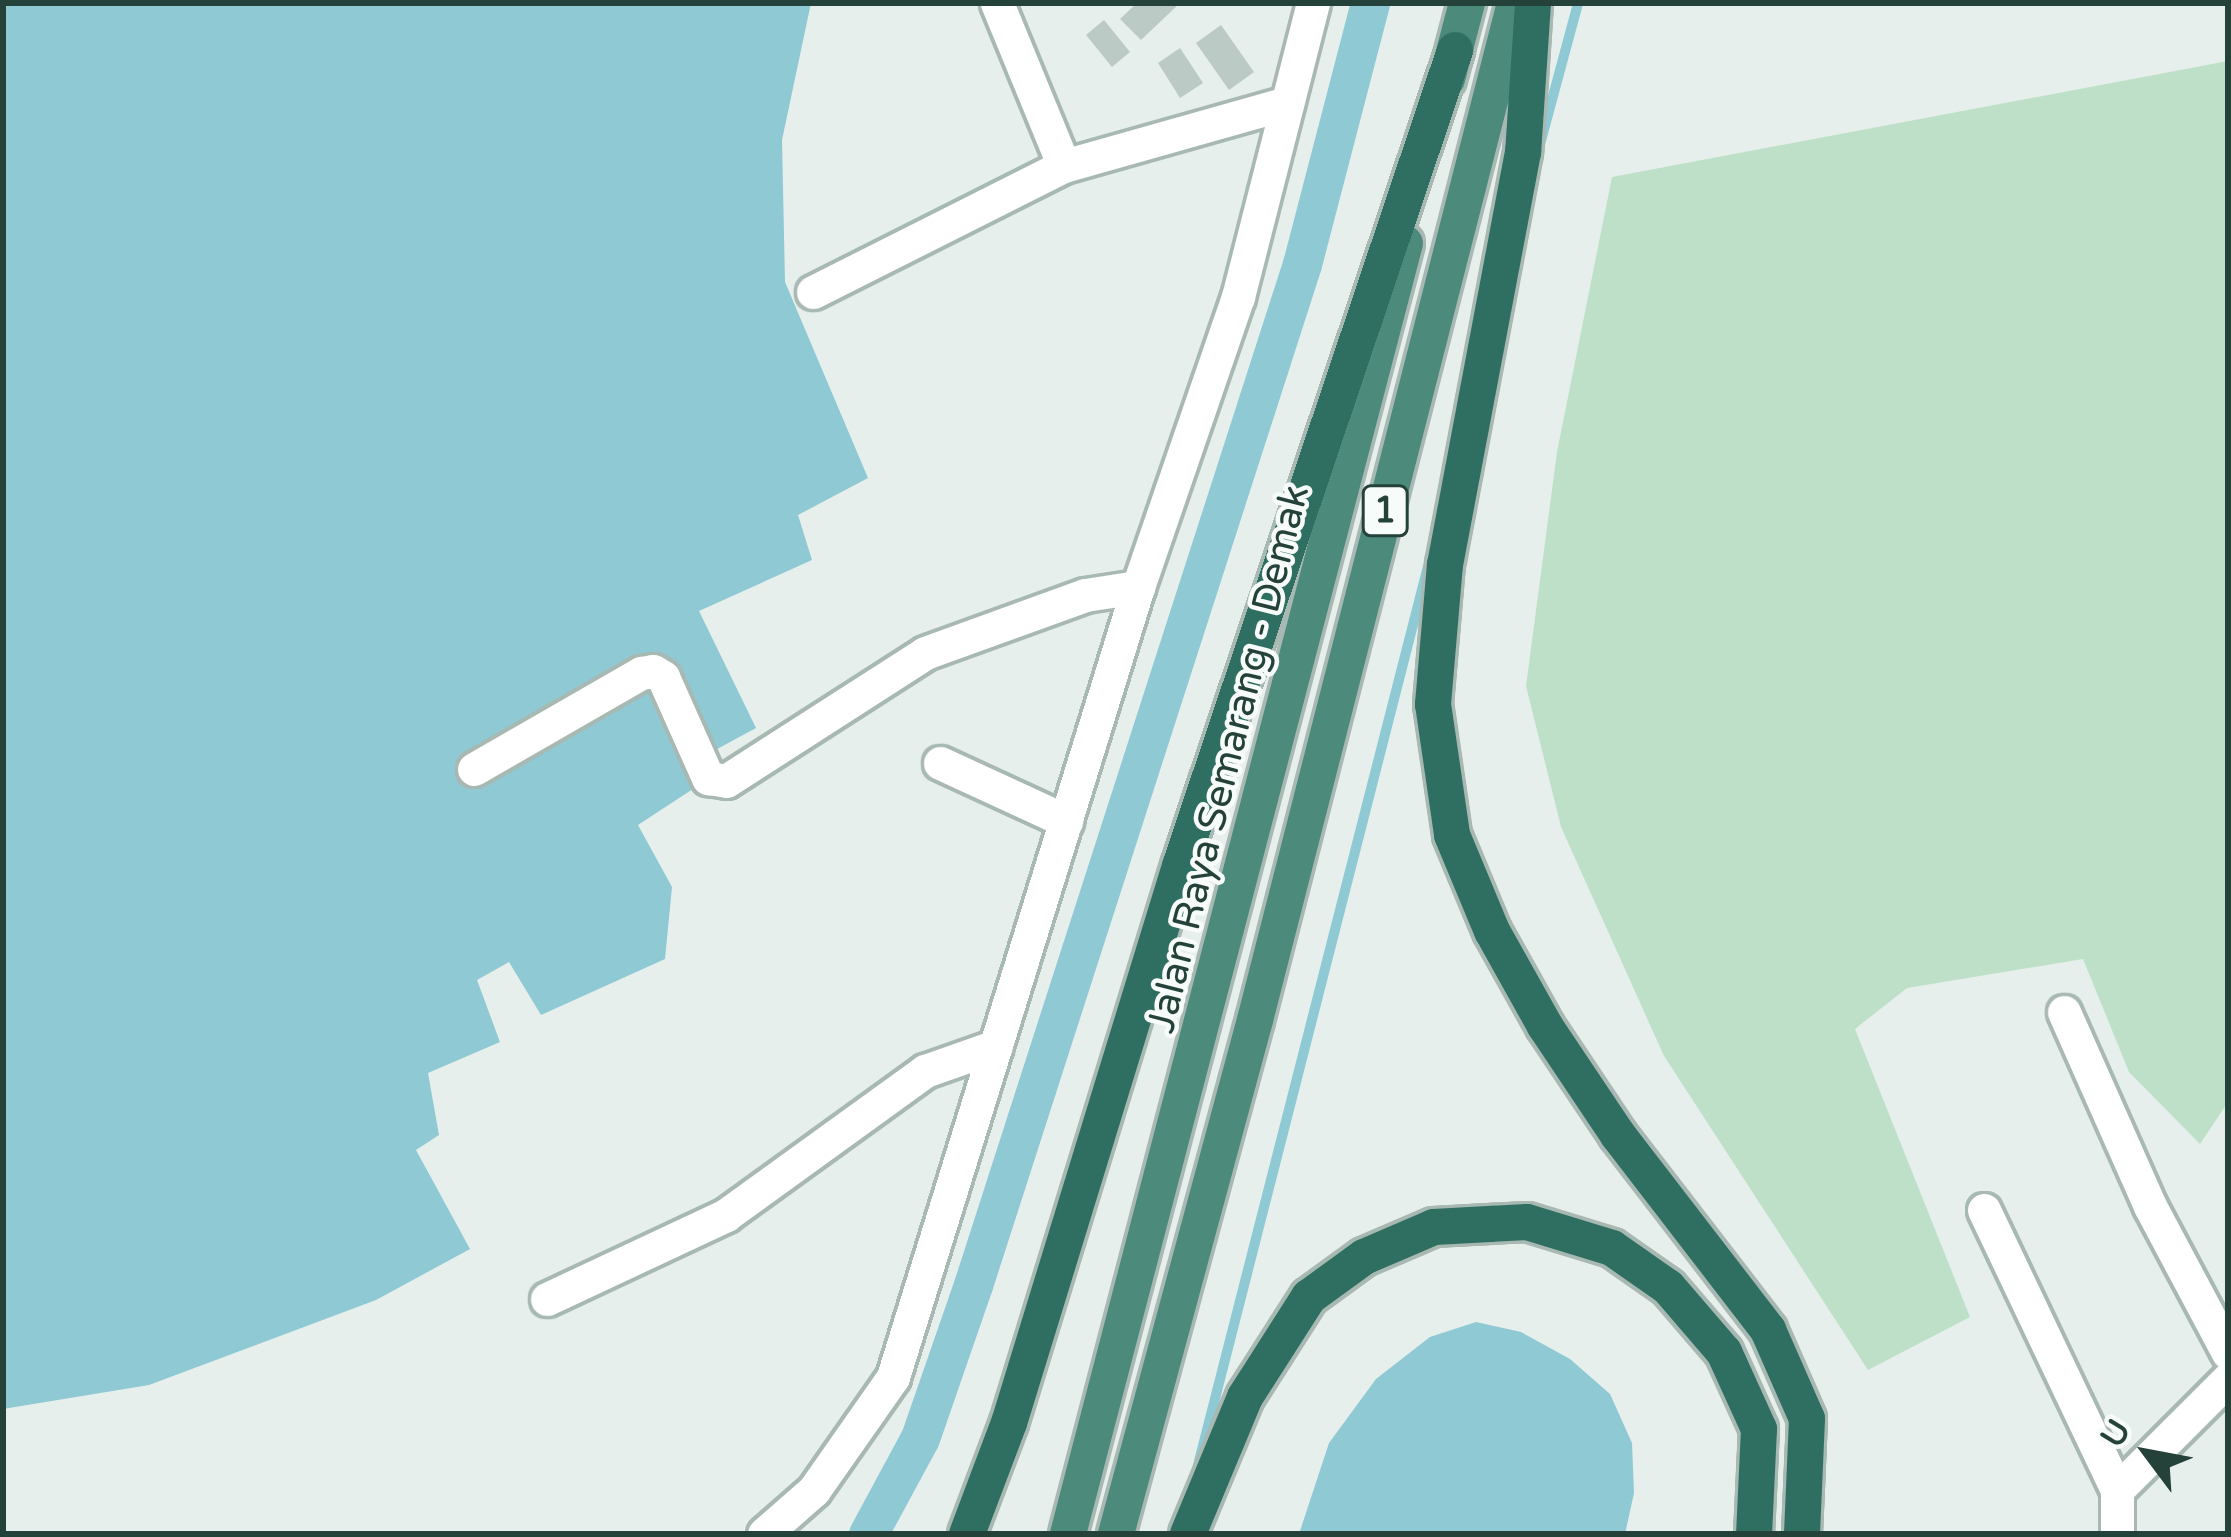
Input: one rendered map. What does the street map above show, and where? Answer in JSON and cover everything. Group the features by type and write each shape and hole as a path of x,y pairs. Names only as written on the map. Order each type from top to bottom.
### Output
{"highway":[{"name":"Jalan Raya Semarang - Demak","path":"1068,1534 1467,3"},
{"name":"1","path":"1116,1534 1255,1020 1515,3"},
{"path":"1533,3 1523,152 1444,564 1433,704 1452,835 1492,931 1545,1026 1618,1135 1768,1330 1807,1419 1802,1534"},
{"path":"967,1534 1010,1423 1079,1185 1455,50"},
{"path":"1188,1534 1245,1397 1309,1297 1364,1257 1434,1227 1527,1222 1612,1248 1668,1287 1724,1352 1759,1429 1754,1534"}],"street":[{"path":"998,3 1064,166"},
{"path":"764,1534 814,1490 893,1377 1138,587 1238,297 1312,3"},
{"path":"813,292 1064,166 1287,103"},
{"path":"474,769 641,673 653,671 663,677 708,778 726,781 925,653 1085,595 1138,587"},
{"path":"940,763 1066,821"},
{"path":"2064,1012 2150,1206 2228,1353"},
{"path":"547,1299 726,1215 926,1071 996,1046"},
{"path":"1984,1210 2117,1490 2116,1534"},
{"path":"2117,1490 2228,1379"}],"green space":[{"path":"2228,61 2228,1102 2200,1144 2129,1072 2083,959 1907,988 1855,1029 1970,1317 1868,1370 1664,1056 1561,827 1526,686 1557,452 1612,177"}],"water":[{"path":"3,3 811,3 782,140 785,282 868,478 798,515 812,560 699,611 756,728 693,762 702,783 638,825 672,887 665,959 541,1015 509,962 477,980 500,1042 428,1073 439,1135 416,1150 470,1249 376,1300 149,1385 3,1409"},
{"path":"1476,1322 1521,1332 1570,1359 1610,1394 1632,1443 1634,1493 1625,1534 1299,1534 1329,1443 1376,1379 1430,1337"}],"building":[{"path":"1137,3 1180,3 1141,40 1120,19"},
{"path":"1104,20 1130,52 1112,67 1086,35"},
{"path":"1221,25 1254,72 1229,90 1196,43"},
{"path":"1180,48 1203,83 1180,98 1158,63"}],"waterway":[{"path":"868,1534 920,1438 973,1285 1302,264 1370,3"},
{"path":"1539,148 1578,3"},
{"path":"1196,1473 1428,566"}]}
